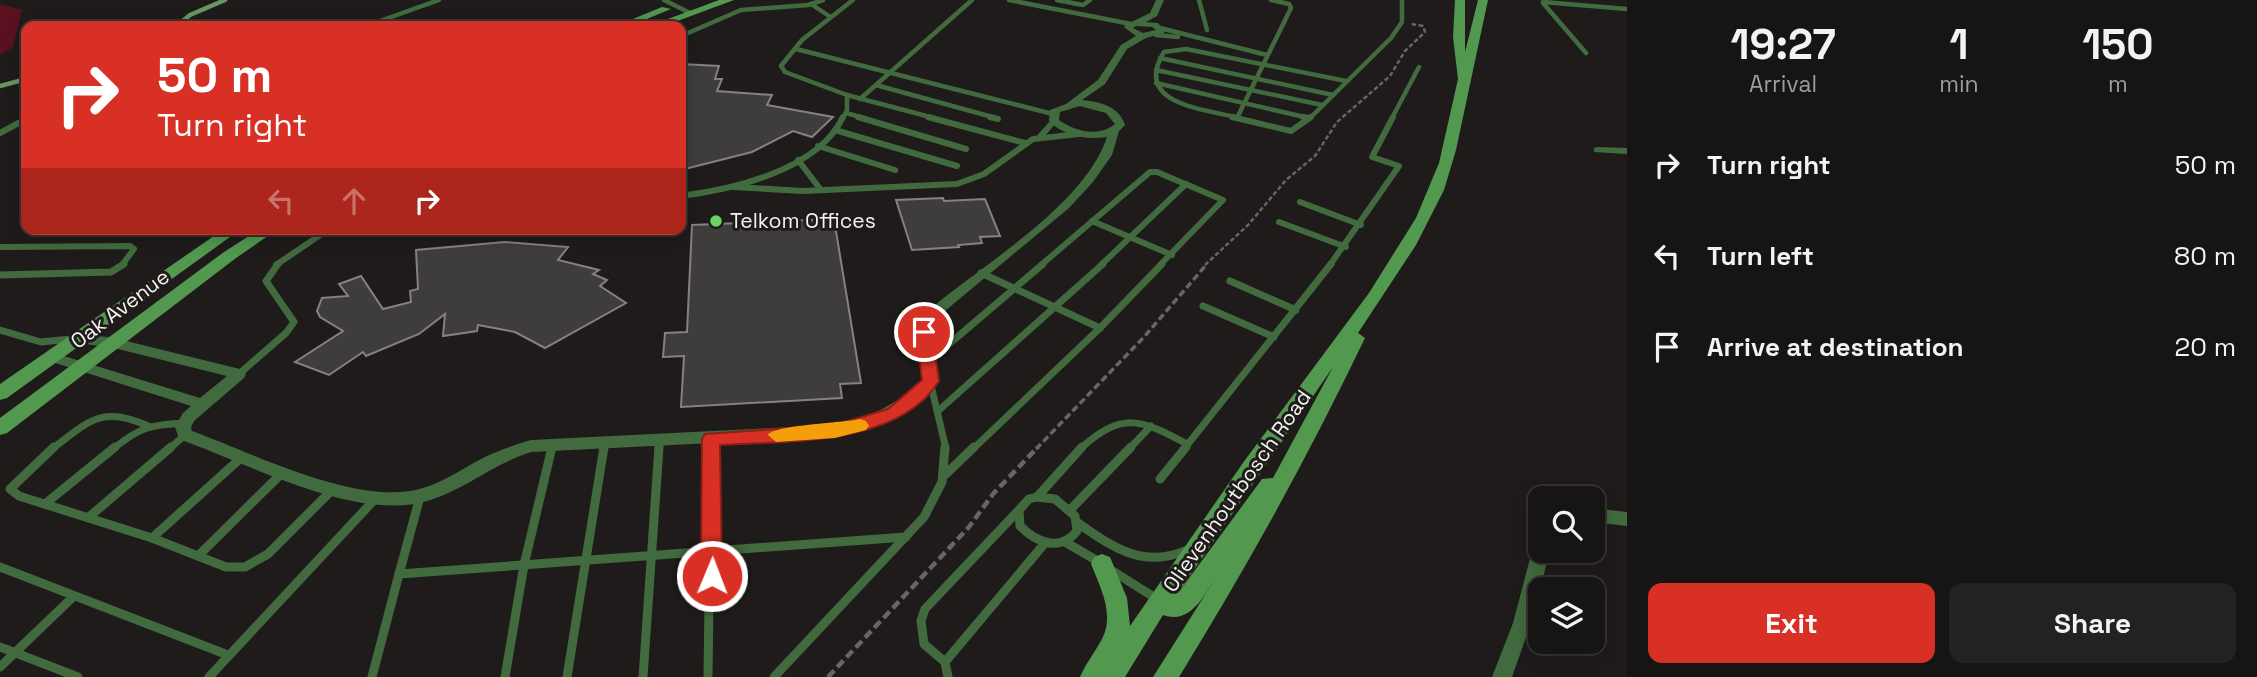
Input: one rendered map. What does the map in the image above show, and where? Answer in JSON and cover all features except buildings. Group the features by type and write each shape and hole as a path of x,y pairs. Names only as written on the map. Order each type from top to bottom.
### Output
{"main road":[{"path":"634,21 692,0"},
{"path":"668,21 729,0"},
{"name":"Olievenhoutbosch Road","path":"1460,0 1458,37 1462,83"},
{"name":"Olievenhoutbosch Road","path":"1111,677 1160,601 1302,396 1369,309 1396,267 1437,189 1454,139 1462,83 1477,37 1483,0"},
{"name":"Oak Avenue","path":"0,393 46,350 78,338 225,235"},
{"name":"Oak Avenue","path":"0,428 235,251 261,235"},
{"name":"Olievenhoutbosch Road","path":"1165,677 1230,575 1321,411 1369,309"},
{"path":"1160,601 1171,607 1184,604 1321,411"},
{"path":"1092,677 1116,640 1121,623 1113,587 1102,564"}],"street":[{"path":"1155,31 1154,14 1160,0"},
{"path":"1070,104 1102,82 1114,59 1126,45 1132,27 1154,14"},
{"path":"1132,27 1155,31"},
{"path":"1132,27 1155,31"},
{"path":"1126,45 1155,31"},
{"path":"1102,82 1110,110"},
{"path":"239,374 201,404 185,429 242,457 375,499 420,496 512,452 531,446 711,439 835,431 855,427 904,408 930,381 924,332 928,318 1078,194 1099,170 1120,120 1110,110 1091,104 1061,106 1054,117 1085,134 1104,155"},
{"path":"1085,134 1114,131"},
{"path":"1598,150 1627,151"},
{"path":"78,338 114,343 239,374"},
{"path":"46,350 80,369 106,373 201,404"},
{"path":"1605,516 1627,519"},
{"path":"1502,677 1522,623 1538,563"}],"lane":[{"path":"380,21 439,0"},
{"path":"664,0 690,13"},
{"path":"686,34 741,10 811,4 823,0"},
{"path":"853,0 829,16 781,63 785,72 847,96 1025,143"},
{"path":"860,99 972,0"},
{"path":"1009,0 1132,27"},
{"path":"1058,0 1083,5 1090,0"},
{"path":"1199,0 1207,30"},
{"path":"1237,118 1291,8 1289,4 1271,0"},
{"path":"1346,81 1194,50 1167,51 1160,58 1156,70 1156,83 1173,102 1291,131 1309,118 1375,56 1402,22 1402,0"},
{"path":"1586,53 1543,2 1627,9"},
{"path":"811,4 829,16"},
{"path":"1155,31 1267,55"},
{"path":"796,48 1054,117 1039,138"},
{"path":"1160,58 1333,95"},
{"path":"1160,478 1346,247 1399,166 1372,157 1419,67"},
{"path":"1156,70 1322,105"},
{"path":"1156,83 1309,118"},
{"path":"876,85 998,119"},
{"path":"686,195 734,187 764,177 799,160 835,130 846,113 847,96"},
{"path":"846,113 966,149"},
{"path":"0,133 21,122"},
{"path":"835,130 957,166"},
{"path":"734,187 821,190 957,184 984,174 1025,143 1039,138 1085,134"},
{"path":"818,146 895,170"},
{"path":"799,160 821,190"},
{"path":"928,362 1150,172 1157,172 1220,198 1223,203 1100,328 946,474"},
{"path":"938,411 1056,307 1186,184"},
{"path":"1300,202 1361,225"},
{"path":"1092,221 1172,255"},
{"path":"1279,222 1346,247"},
{"path":"239,374 294,322 267,284 267,275 282,260 321,235"},
{"path":"0,248 130,246 134,249 124,264 111,272 0,275"},
{"path":"981,272 1100,328"},
{"path":"1230,282 1296,310"},
{"path":"1203,306 1274,337"},
{"path":"0,330 46,350"},
{"path":"774,677 906,537 935,501 946,474 948,447 930,381"},
{"path":"185,429 148,426 120,416 100,417 21,474 10,489 19,496 152,538 226,567 245,568 261,560 335,488"},
{"path":"948,677 946,662 923,644 921,621 925,609 1023,503 1037,497 1093,438 1111,424 1126,421 1151,425 1187,444"},
{"path":"1071,509 1151,425"},
{"path":"45,504 135,431 148,426"},
{"path":"89,517 185,429"},
{"path":"708,677 712,551 711,439"},
{"path":"642,677 659,440"},
{"path":"568,677 604,444"},
{"path":"505,677 524,565 552,446"},
{"path":"152,538 242,457"},
{"path":"198,556 284,471"},
{"path":"372,677 420,496"},
{"path":"1037,497 1055,499 1071,509 1077,523 1126,556 1165,559 1191,548 1223,510"},
{"path":"209,677 375,499"},
{"path":"1019,510 1020,526 1035,540 1045,543 1065,542 1073,537 1077,523"},
{"path":"400,574 906,537"},
{"path":"1065,542 1160,601"},
{"path":"946,662 1045,543"},
{"path":"0,567 228,656"},
{"path":"0,667 74,596"},
{"path":"0,647 78,677"}],"path":[{"path":"828,677 977,517 993,494 1144,337 1213,256 1248,225 1286,180 1315,156 1337,122 1390,76 1405,51 1425,32 1423,26 1402,22"}],"shaded area":[{"path":"0,4 22,10 13,47 0,55"}],"waterway":[{"path":"183,21 190,15 225,0"},
{"path":"0,86 21,80"}],"slow traffic":[{"path":"776,435 835,431 860,426"}],"place":[{"name":"Telkom Offices","path":"716,221"}],"route":[{"path":"712,576 711,439 835,431 874,422 904,408 930,381 924,332"}]}
